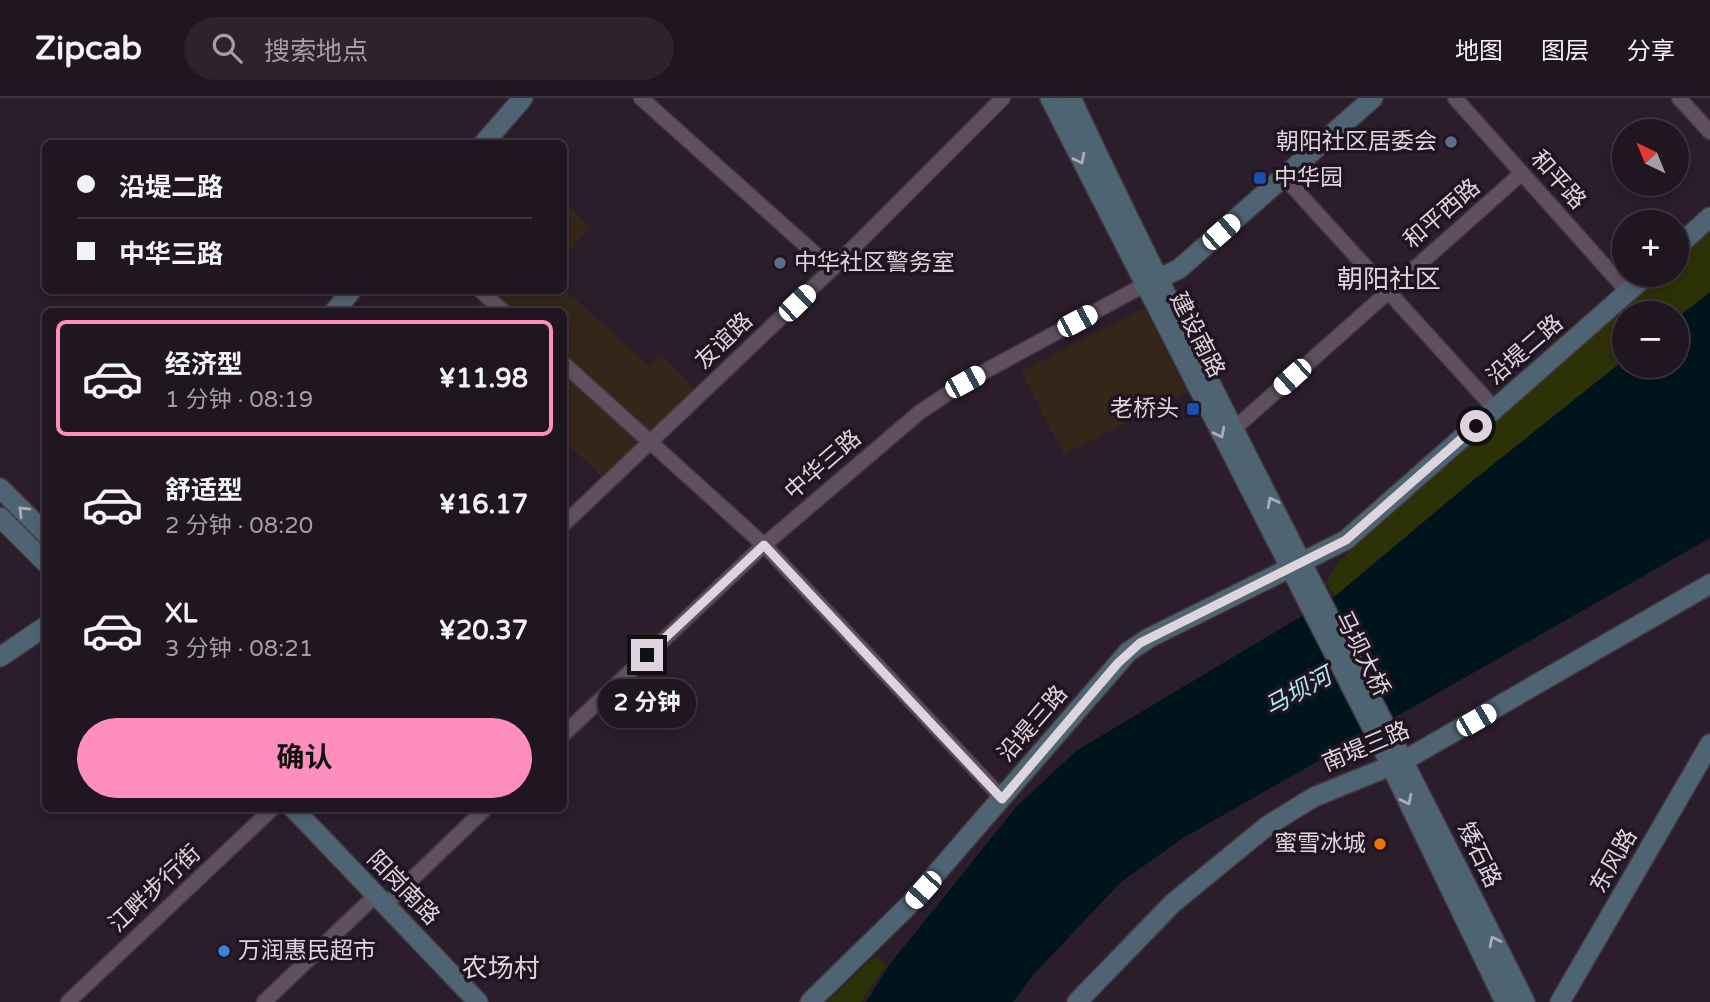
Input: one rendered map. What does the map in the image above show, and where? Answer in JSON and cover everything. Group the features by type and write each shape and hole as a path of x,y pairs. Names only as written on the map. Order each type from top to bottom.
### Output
{"main road":[{"path":"486,140 523,98"},
{"name":"建设南路","path":"1049,98 1150,282 1309,589"},
{"name":"建设南路","path":"1071,98 1150,282 1235,428 1297,566"},
{"path":"1150,282 1179,269 1373,98"},
{"path":"1689,236 1710,217"},
{"name":"沿堤二路","path":"1297,566 1359,530 1634,287"},
{"path":"337,308 349,294"},
{"path":"0,488 42,530"},
{"path":"0,517 42,560"},
{"name":"沿堤三路","path":"810,1002 908,906 1118,663 1140,643 1297,566"},
{"name":"南堤三路","path":"1077,1002 1173,903 1241,845 1314,797 1398,763 1710,584"},
{"name":"马坝大桥","path":"1309,589 1384,735"},
{"path":"0,657 42,629"},
{"name":"矮石路","path":"1384,735 1525,1002"},
{"name":"东风路","path":"1560,1002 1710,744"},
{"name":"矮石路","path":"1398,763 1505,1002"},
{"name":"阳岗南路","path":"297,812 478,1002"}],"street":[{"path":"641,98 832,269"},
{"name":"友谊路","path":"567,521 832,269 1003,98"},
{"name":"和平路","path":"1455,98 1628,292"},
{"path":"1679,98 1710,132"},
{"name":"和平西路","path":"1235,428 1522,173"},
{"path":"1284,177 1495,408"},
{"name":"中华三路","path":"567,727 764,545 942,396 1150,282"},
{"path":"484,294 500,308"},
{"path":"567,367 764,545 1002,799"},
{"name":"江畔步行街","path":"68,1002 269,812"},
{"path":"264,1002 481,812"}],"shaded area":[{"path":"567,205 591,227 567,255"},
{"path":"567,292 649,366 661,355 695,389 602,477 567,444 567,308 474,308 486,294 567,294"},
{"path":"1144,308 1187,392 1064,455 1021,371"}],"green space":[{"path":"1710,231 1710,292 1689,309 1689,301 1631,301 1647,287 1689,287 1689,249"},
{"path":"1612,318 1612,370 1476,478 1335,596 1326,583 1340,560"},
{"path":"875,956 886,965 861,1002 827,1002"}],"water":[{"name":"马坝河","path":"1710,292 1710,538 1183,838 1121,882 1034,974 1013,1002 866,1002 890,964 1017,806 1076,751 1335,596 1476,478 1612,370 1612,378 1689,378 1689,309"}],"place":[{"name":"朝阳社区居委会","path":"1451,142"},
{"name":"中华园","path":"1260,178"},
{"name":"中华社区警务室","path":"780,263"},
{"name":"老桥头","path":"1193,409"},
{"name":"蜜雪冰城","path":"1380,844"},
{"name":"万润惠民超市","path":"224,951"}],"district":[{"name":"朝阳社区","path":"1389,279"},
{"name":"农场村","path":"501,968"}],"route":[{"path":"647,655 764,545 1002,799 1128,652 1149,638 1346,540 1476,426"}]}
